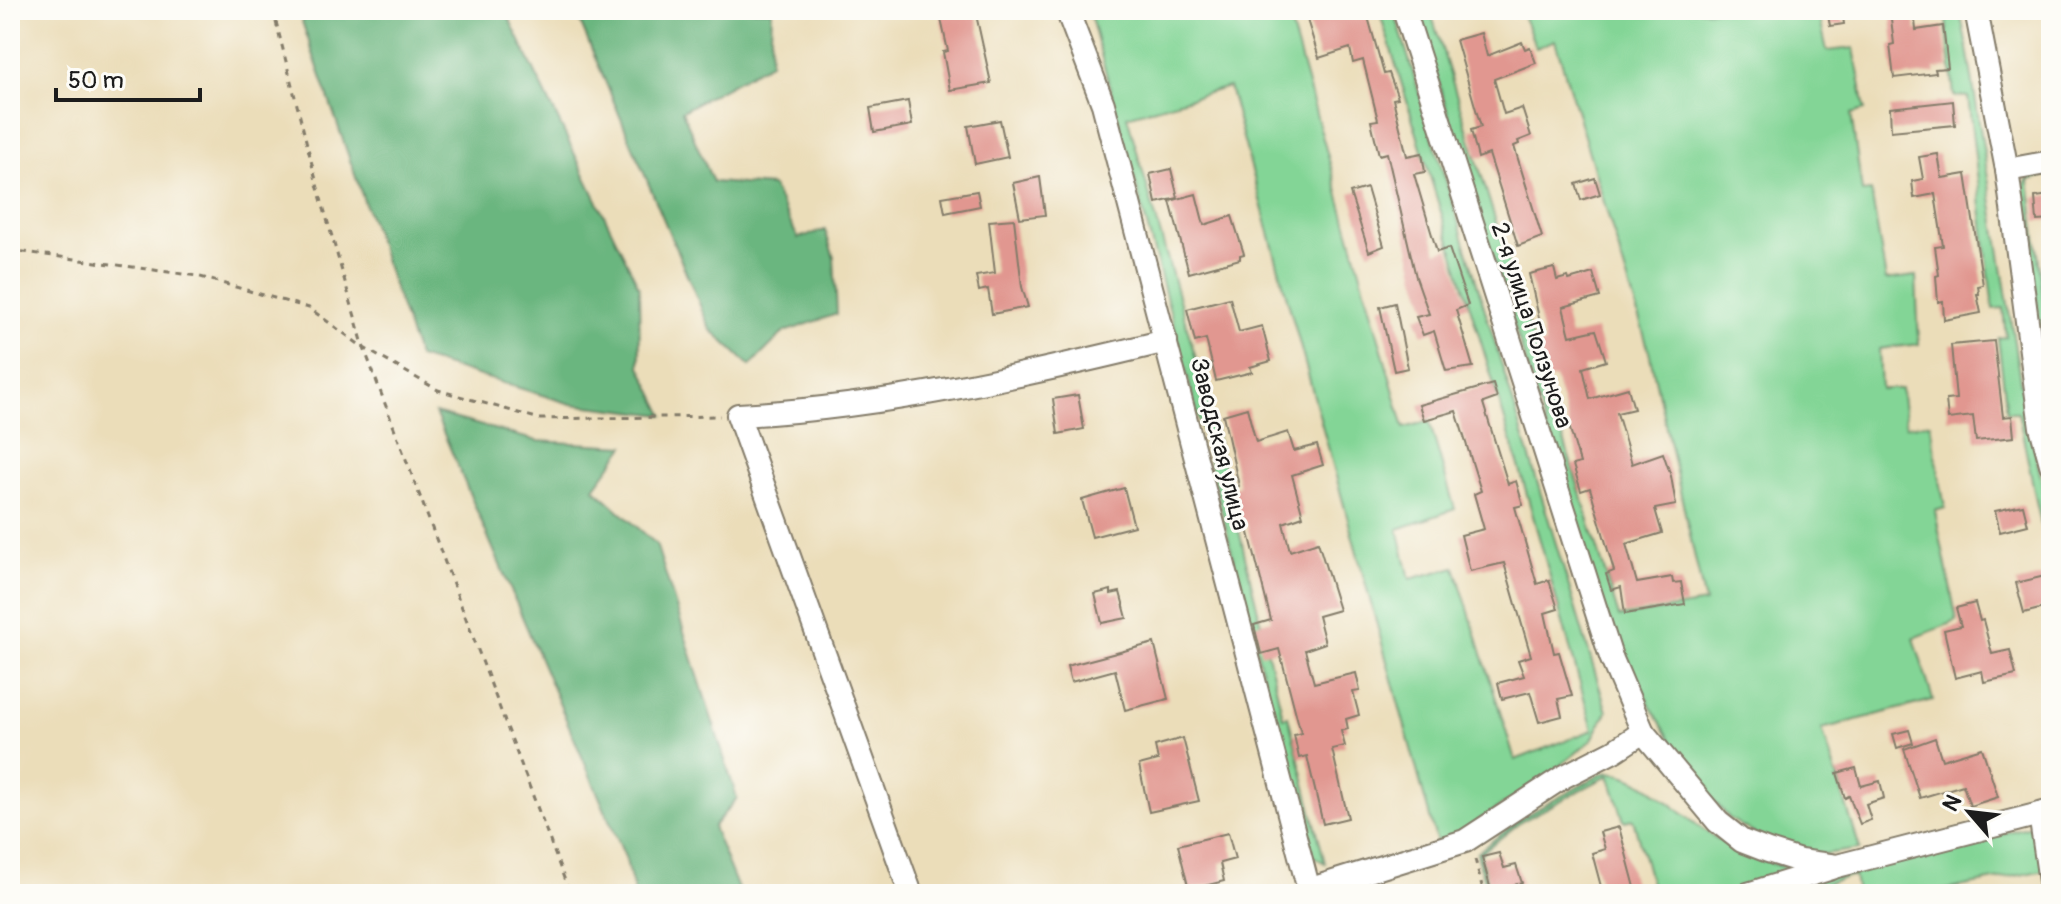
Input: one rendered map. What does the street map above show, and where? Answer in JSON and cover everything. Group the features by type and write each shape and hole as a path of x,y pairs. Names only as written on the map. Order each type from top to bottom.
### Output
{"street":[{"name":"Заводская улица","path":"1067,10 1103,104 1309,892"},
{"name":"2-я улица Ползунова","path":"1404,10 1611,657 1643,732 1718,822 1742,841 1800,861 1837,866"},
{"path":"1976,10 2007,170 2041,427 2051,464"},
{"path":"2007,170 2051,162"},
{"path":"911,894 738,415 796,412 910,395 1088,361 1166,341"},
{"path":"1309,892 1469,838 1563,777 1643,732"},
{"path":"1748,894 1837,866 2046,812 2051,888"}],"path":[{"path":"273,10 318,188 364,348 570,894"},
{"path":"10,250 197,276 309,308 364,348 438,390 540,419 659,419 738,415"},
{"path":"1469,838 1484,894"}],"green space":[{"path":"298,10 505,10 639,287 640,366 664,415 571,404 418,357"},
{"path":"575,10 772,10 770,63 682,111 713,182 772,186 798,238 825,230 834,258 837,314 784,332 750,366 710,329"},
{"path":"1089,10 1287,10 1404,428 1429,421 1455,509 1398,529 1410,579 1455,567 1515,760 1593,730 1519,466 1379,10 1394,10 1607,712 1591,741 1551,773 1438,847 1229,87 1127,116 1211,412 1283,717 1288,716 1325,863 1311,855 1306,846 1188,378"},
{"path":"1416,10 1430,10 1619,617 1705,603 1649,351 1555,40 1536,48 1521,10 1818,10 1827,51 1854,48 1865,110 1851,114 1862,192 1871,191 1886,280 1916,276 1919,344 1879,349 1881,389 1901,389 1906,426 1930,423 1945,508 1935,511 1957,621 1914,638 1933,700 1822,729 1860,849 1825,854 1798,850 1765,840 1729,818 1692,776 1650,705 1600,601"},
{"path":"1945,10 1960,10 2024,405 2051,520 2051,574 2018,412 2007,412 1998,338 2006,337 2003,308 1993,309 1968,97 1954,96"},
{"path":"2051,170 2051,174 2029,180 2051,360 2051,415 2023,188 2030,175"},
{"path":"435,413 537,441 625,446 594,488 656,544 737,798 713,827 740,894 635,894 625,857"},
{"path":"1609,772 1636,780 1730,846 1804,872 1729,894 1654,894 1633,819 1624,821 1609,775 1522,821 1480,854 1490,894 1487,894 1477,853 1521,818"},
{"path":"2051,821 2051,869 1924,894 1857,894 1854,875 1790,894 1762,894"}],"building":[{"path":"939,10 975,10 991,83 950,90 943,52 948,51"},
{"path":"1304,10 1366,10 1384,74 1389,73 1398,98 1393,99 1407,156 1422,153 1425,172 1414,174 1437,252 1449,248 1468,305 1456,310 1473,367 1446,371 1434,331 1423,335 1416,317 1429,314 1416,277 1387,153 1379,155 1371,121 1378,120 1363,60 1353,63 1350,48 1319,58"},
{"path":"1827,10 1842,10 1844,24 1830,26"},
{"path":"1890,10 1914,10 1916,30 1943,26 1948,68 1935,69 1936,73 1894,78"},
{"path":"1481,33 1487,56 1522,42 1525,49 1530,47 1536,63 1494,79 1504,114 1522,108 1531,136 1514,146 1542,237 1518,246 1489,154 1478,158 1471,130 1481,127 1456,40"},
{"path":"908,101 912,125 874,132 870,108"},
{"path":"1953,101 1955,125 1891,131 1890,108"},
{"path":"1000,120 1008,157 975,164 968,126"},
{"path":"1938,154 1942,178 1966,174 1983,285 1978,286 1977,294 1981,313 1944,320 1943,301 1938,302 1936,276 1939,275 1935,247 1943,246 1935,194 1914,198 1912,181 1923,179 1919,157"},
{"path":"1171,169 1178,198 1156,203 1150,174"},
{"path":"1040,177 1045,215 1020,218 1013,183"},
{"path":"1595,178 1600,194 1581,200 1576,184"},
{"path":"1367,188 1384,246 1369,252 1350,193"},
{"path":"977,191 980,206 945,213 942,197"},
{"path":"1196,194 1204,225 1232,216 1244,254 1240,255 1240,259 1189,273 1170,201"},
{"path":"2051,195 2051,220 2037,221 2035,197"},
{"path":"1014,219 1022,287 1028,307 992,314 988,289 979,291 976,276 995,273 989,221"},
{"path":"1554,268 1557,280 1593,273 1600,297 1563,307 1570,336 1596,330 1606,361 1583,368 1590,399 1628,388 1634,409 1617,413 1632,464 1663,453 1671,476 1676,505 1655,509 1662,533 1626,544 1637,583 1672,577 1673,583 1681,582 1685,604 1625,614 1621,587 1611,590 1606,574 1614,571 1590,488 1581,491 1573,465 1580,463 1555,378 1548,380 1538,346 1545,344 1529,274"},
{"path":"1230,298 1239,332 1262,326 1271,361 1250,367 1252,372 1216,381 1206,339 1195,342 1187,309"},
{"path":"1395,303 1408,368 1394,371 1380,307"},
{"path":"1994,341 2003,417 2012,416 2014,437 1976,441 1973,416 1948,419 1946,400 1956,399 1951,345"},
{"path":"1493,384 1497,398 1483,403 1508,484 1516,481 1523,505 1515,507 1537,584 1549,580 1558,609 1545,613 1554,653 1559,652 1572,696 1558,699 1562,716 1539,722 1530,692 1502,699 1498,683 1524,676 1518,660 1531,656 1504,563 1470,571 1461,535 1484,529 1474,494 1481,491 1456,411 1424,420 1419,405"},
{"path":"1078,395 1084,429 1058,434 1053,399"},
{"path":"1247,408 1256,442 1288,432 1294,451 1317,445 1323,465 1292,475 1303,516 1283,523 1290,551 1318,542 1339,610 1318,616 1325,643 1305,650 1314,683 1356,673 1360,691 1353,692 1359,715 1346,719 1348,729 1341,731 1345,746 1332,749 1348,818 1323,824 1307,756 1299,758 1294,735 1301,733 1279,649 1261,654 1254,625 1271,620 1246,521 1239,523 1230,488 1239,486 1223,415"},
{"path":"1124,488 1134,526 1092,537 1082,500"},
{"path":"2023,505 2028,525 2000,532 1995,511"},
{"path":"2045,576 2051,606 2024,613 2016,583"},
{"path":"1111,590 1111,594 1120,592 1127,618 1102,623 1095,594"},
{"path":"1975,603 1992,654 2010,650 2016,675 1984,682 1982,671 1955,678 1944,630 1961,626 1956,608"},
{"path":"1154,643 1168,699 1125,710 1115,670 1071,682 1067,666"},
{"path":"1909,730 1913,743 1897,748 1893,734"},
{"path":"1183,738 1199,801 1149,812 1139,765 1158,760 1155,746"},
{"path":"1935,738 1942,760 1982,748 1998,797 1970,806 1963,785 1920,798 1904,749"},
{"path":"1856,768 1861,786 1880,781 1884,798 1866,804 1871,820 1860,824 1849,796 1845,798 1837,773"},
{"path":"1619,827 1636,891 1603,894 1592,853 1605,849 1600,832"},
{"path":"1228,833 1235,859 1220,863 1224,881 1189,890 1178,845"},
{"path":"1499,853 1504,868 1516,865 1522,883 1508,886 1510,892 1492,894 1482,857"}]}
